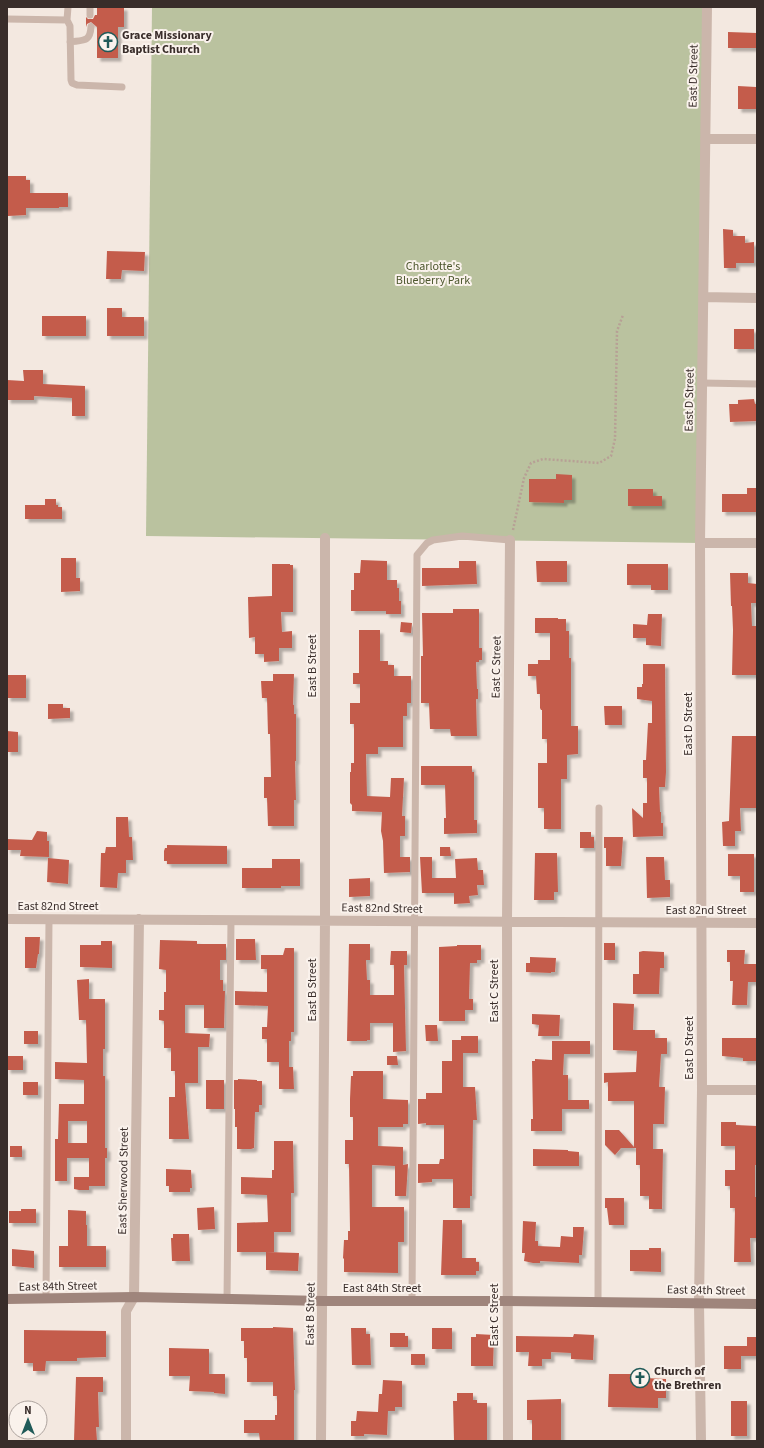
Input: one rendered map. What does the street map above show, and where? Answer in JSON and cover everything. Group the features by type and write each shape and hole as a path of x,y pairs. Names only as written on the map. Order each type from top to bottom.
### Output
{"street":[{"name":"East D Street","path":"701,1441 699,1303 702,1090 700,543 707,7"},
{"path":"705,139 757,139"},
{"path":"703,297 757,298"},
{"name":"East B Street","path":"321,1441 325,920 325,538"},
{"name":"East C Street","path":"508,1441 507,922 510,540"},
{"path":"700,543 757,543"},
{"name":"East 82nd Street","path":"7,919 757,923"},
{"name":"East Sherwood Street","path":"126,1441 126,1312 134,1297 139,919"},
{"path":"702,1090 757,1090"},
{"name":"East 84th Street","path":"7,1299 134,1297 227,1300 757,1304"}],"lane":[{"path":"68,7 67,20 70,26 72,83 77,85 122,87"},
{"path":"90,7 90,15"},
{"path":"7,19 67,20"},
{"path":"70,42 88,38 91,27"},
{"path":"702,383 757,384"},
{"path":"412,1301 417,555 427,543 432,540 462,536 510,540"},
{"path":"598,1302 600,922 599,808"},
{"path":"46,1299 49,919"},
{"path":"227,1300 231,920"}],"path":[{"path":"510,540 524,478 531,463 543,459 599,463 611,456 616,440 617,331 623,315"}],"green space":[{"name":"Charlotte's Blueberry Park","path":"152,7 707,7 700,543 146,536"}],"building":[{"name":"Grace Missionary Baptist Church","path":"97,7 124,7 124,27 118,27 118,58 97,58 97,27 91,22 87,24 86,27 86,17 88,19 93,19 95,15 97,15"},
{"path":"728,32 757,33 757,48 728,48"},
{"path":"738,86 756,87 756,109 738,109"},
{"path":"7,176 26,176 26,180 30,180 30,193 68,193 68,207 26,208 26,215 8,216"},
{"path":"723,229 733,230 733,236 745,236 745,243 754,242 754,263 736,263 736,268 724,268"},
{"path":"107,251 145,252 144,271 122,270 121,279 106,279"},
{"path":"107,308 122,308 122,317 144,317 144,336 107,336"},
{"path":"42,316 86,316 86,336 42,336"},
{"path":"734,329 754,329 754,349 734,349"},
{"path":"23,370 43,370 43,384 85,386 85,416 72,416 72,398 34,396 34,400 7,400 7,380 24,381"},
{"path":"754,399 755,404 757,404 757,421 730,422 729,404 738,404 738,400"},
{"path":"556,474 572,475 572,500 564,500 564,503 529,502 529,479 556,479"},
{"path":"747,488 757,488 757,512 722,512 722,494 747,494"},
{"path":"628,489 653,489 653,496 662,496 662,506 628,506"},
{"path":"45,499 56,499 56,505 58,505 58,507 62,507 62,519 25,519 25,505 45,505"},
{"path":"61,558 76,558 76,578 80,578 80,591 61,592"},
{"path":"361,560 387,561 387,580 397,580 397,588 399,588 399,601 401,601 401,614 386,614 386,611 351,611 351,590 354,590 354,573 360,573"},
{"path":"459,561 476,561 477,584 422,586 422,568 459,568"},
{"path":"536,561 567,561 567,582 537,582"},
{"path":"272,564 293,565 293,612 281,612 282,632 292,631 292,648 279,648 279,661 264,662 264,654 255,654 255,637 249,638 248,597 272,596"},
{"path":"627,564 668,564 668,590 651,590 651,585 627,585"},
{"path":"730,573 748,573 748,583 757,584 757,603 751,603 752,626 757,626 757,675 732,675 733,630"},
{"path":"453,609 479,609 479,648 482,648 482,660 476,662 478,689 478,699 476,699 477,736 451,736 450,729 430,729 429,703 421,703 421,656 423,656 422,613 453,613"},
{"path":"648,614 662,614 661,646 646,645 646,638 633,638 633,624 647,625"},
{"path":"535,618 566,619 566,631 569,631 569,658 571,658 571,726 578,726 578,754 567,755 567,779 561,779 561,829 544,829 544,808 538,808 538,763 547,763 547,739 542,739 542,710 540,708 540,694 537,694 536,676 528,676 528,664 538,664 538,660 550,660 550,633 535,633"},
{"path":"401,622 412,623 411,633 400,632"},
{"path":"359,630 380,630 380,661 388,661 388,665 394,665 394,676 411,676 411,703 407,703 407,716 403,716 403,747 378,747 378,754 366,754 367,796 390,797 391,778 404,778 402,816 405,816 405,836 400,836 400,857 410,857 410,872 384,873 383,841 381,831 382,812 352,811 352,805 350,803 350,772 351,763 354,763 354,724 350,724 350,703 360,703 360,684 353,684 353,673 359,673"},
{"path":"643,664 665,664 666,772 665,787 659,787 663,836 633,837 632,808 643,818 643,803 647,803 647,778 643,778 643,760 646,760 648,723 652,723 652,701 637,699 637,687 642,687 643,684"},
{"path":"273,674 294,674 293,705 294,714 296,714 296,800 294,800 294,826 268,826 267,798 264,798 264,777 271,777 270,734 268,734 267,698 262,698 261,681 273,681"},
{"path":"7,675 26,675 26,698 7,698"},
{"path":"48,704 63,704 63,708 70,708 70,718 48,719"},
{"path":"604,706 622,706 622,725 605,725"},
{"path":"7,731 18,732 18,752 7,752"},
{"path":"732,736 757,736 757,808 740,808 741,831 735,831 735,846 723,846 722,822 729,821"},
{"path":"421,766 472,766 472,772 474,772 474,820 477,820 477,833 444,834 444,818 446,818 445,785 421,785"},
{"path":"116,817 128,817 129,837 132,837 133,860 126,860 126,873 118,873 117,888 100,887 101,853 105,853 106,847 116,847"},
{"path":"37,831 47,832 47,841 49,841 49,857 20,856 21,850 7,850 7,839 32,840"},
{"path":"580,832 591,832 591,837 594,837 594,848 580,848"},
{"path":"604,837 623,837 621,866 606,866 606,848 604,848"},
{"path":"167,845 227,846 227,864 167,864 167,861 164,861 164,851 165,848 167,848"},
{"path":"440,847 450,847 451,856 440,856"},
{"path":"535,853 557,853 558,892 554,892 554,900 534,900"},
{"path":"728,854 754,854 754,892 740,892 740,876 728,876"},
{"path":"420,857 432,857 432,878 456,878 455,859 477,858 478,870 483,870 484,885 477,885 478,895 469,896 470,903 454,904 454,893 422,893"},
{"path":"646,857 664,857 665,880 670,880 670,897 647,898"},
{"path":"48,858 69,860 68,884 47,882"},
{"path":"272,859 300,859 300,886 281,886 281,888 242,888 242,868 272,868"},
{"path":"370,878 370,896 349,897 349,879"},
{"path":"25,937 40,937 36,968 25,968"},
{"path":"236,939 255,939 256,960 236,960"},
{"path":"160,940 197,941 197,944 226,944 226,960 220,960 220,980 223,980 223,991 225,991 224,1028 204,1028 204,1005 185,1005 185,1033 210,1034 209,1047 198,1047 198,1083 185,1083 189,1139 169,1139 169,1097 175,1097 175,1071 171,1071 171,1048 164,1048 164,1021 159,1020 159,1010 164,1010 164,992 166,992 166,970 159,969"},
{"path":"101,941 112,941 112,968 80,967 80,945 101,945"},
{"path":"604,943 615,943 615,960 604,960"},
{"path":"349,944 370,944 370,960 366,960 367,980 370,980 370,995 394,995 394,965 390,965 391,951 407,951 407,965 404,965 406,1051 393,1052 393,1023 370,1023 370,1040 347,1041"},
{"path":"481,945 481,960 477,960 477,963 470,963 469,999 473,999 473,1010 465,1010 465,1021 439,1021 439,947"},
{"path":"285,948 294,948 294,1032 291,1032 291,1041 289,1041 289,1067 293,1067 294,1089 279,1089 279,1062 267,1062 267,1039 262,1039 262,1027 267,1027 268,1006 235,1005 235,991 267,992 267,969 261,969 261,955 283,955"},
{"path":"727,950 745,950 744,964 757,964 757,982 748,982 747,1005 732,1005 733,981 730,981 730,962 727,962"},
{"path":"639,952 664,952 664,968 660,968 659,994 633,994 633,974 639,974"},
{"path":"530,957 556,958 555,972 526,972 526,963 530,963"},
{"path":"89,979 89,999 105,999 105,1049 103,1049 103,1076 105,1076 105,1148 107,1148 107,1158 105,1158 105,1186 89,1186 89,1190 74,1189 74,1177 89,1177 89,1158 67,1158 67,1181 55,1181 55,1139 58,1139 59,1104 84,1104 84,1080 55,1079 55,1062 87,1063 86,1020 79,1020 77,980","holes":["68,1121 87,1121 87,1143 68,1143"]},
{"path":"613,1003 634,1004 633,1030 655,1030 655,1038 667,1038 667,1054 661,1054 659,1087 665,1087 664,1124 653,1124 653,1149 663,1149 662,1209 649,1209 649,1196 640,1196 640,1165 636,1165 636,1148 621,1148 615,1155 605,1145 605,1130 619,1130 634,1147 634,1101 608,1101 608,1082 604,1083 604,1073 636,1072 637,1051 613,1050"},
{"path":"532,1014 560,1015 559,1036 538,1036 539,1025 532,1024"},
{"path":"425,1025 437,1025 438,1041 426,1041"},
{"path":"24,1031 38,1031 38,1044 24,1044"},
{"path":"461,1036 478,1036 478,1053 463,1053 463,1087 475,1087 477,1120 473,1120 472,1196 470,1196 470,1208 453,1208 453,1179 432,1179 432,1182 418,1183 418,1164 439,1164 440,1159 444,1159 444,1125 426,1125 426,1123 418,1124 418,1099 426,1099 426,1093 442,1093 442,1061 452,1061 452,1040 461,1040"},
{"path":"722,1038 757,1038 757,1061 743,1061 743,1058 722,1056"},
{"path":"552,1041 590,1041 590,1054 564,1054 563,1075 568,1075 568,1100 589,1100 589,1109 562,1109 562,1131 531,1131 531,1119 533,1119 532,1061 535,1061 535,1059 552,1060"},
{"path":"7,1056 23,1056 23,1070 7,1070"},
{"path":"387,1056 397,1056 398,1065 387,1065"},
{"path":"353,1071 383,1071 383,1099 408,1100 408,1124 403,1124 403,1127 378,1127 378,1146 403,1147 403,1165 408,1164 406,1196 395,1196 395,1166 372,1165 372,1207 404,1207 404,1242 398,1242 398,1273 344,1272 344,1240 348,1240 348,1231 350,1231 349,1164 345,1164 345,1140 353,1140 353,1117 350,1117 350,1099 351,1076 353,1076"},
{"path":"206,1080 224,1080 224,1109 206,1109"},
{"path":"234,1080 262,1081 262,1105 259,1105 259,1112 255,1112 254,1148 251,1149 237,1149 237,1127 235,1127 234,1109"},
{"path":"23,1082 38,1082 38,1095 23,1095"},
{"path":"721,1122 736,1122 736,1125 757,1126 755,1197 757,1197 757,1238 750,1238 751,1262 734,1262 735,1208 730,1208 730,1186 725,1186 725,1170 735,1170 735,1146 721,1146"},
{"path":"274,1141 293,1141 294,1193 291,1193 291,1232 274,1232 274,1252 237,1252 237,1223 268,1222 267,1195 241,1194 241,1177 272,1178 272,1170 274,1170"},
{"path":"10,1146 22,1146 22,1157 10,1157"},
{"path":"533,1149 568,1150 579,1152 579,1166 533,1166"},
{"path":"166,1169 191,1170 192,1188 190,1188 190,1192 169,1192 169,1186 166,1186"},
{"path":"605,1198 624,1198 624,1225 609,1225 607,1208 605,1208"},
{"path":"214,1207 215,1229 198,1230 197,1208"},
{"path":"21,1209 36,1209 36,1223 9,1223 9,1211 21,1211"},
{"path":"68,1210 86,1211 87,1246 106,1246 106,1267 59,1267 59,1246 68,1246"},
{"path":"443,1220 462,1220 462,1258 476,1258 476,1262 479,1262 479,1271 476,1271 476,1275 441,1275"},
{"path":"523,1221 536,1222 535,1241 538,1241 538,1246 560,1247 561,1236 573,1237 573,1227 584,1227 582,1255 579,1255 579,1263 540,1261 540,1263 533,1263 524,1261 525,1253 522,1253"},
{"path":"173,1234 189,1234 190,1261 172,1261 171,1238 173,1238"},
{"path":"649,1248 661,1248 661,1272 630,1271 630,1250 649,1250"},
{"path":"12,1249 34,1251 34,1268 12,1266"},
{"path":"266,1252 299,1253 298,1271 266,1270"},
{"path":"241,1328 293,1328 295,1390 294,1441 260,1441 259,1433 244,1433 244,1420 275,1420 275,1415 277,1415 277,1396 273,1396 273,1382 247,1382 247,1358 244,1358 244,1341 241,1341"},
{"path":"351,1328 366,1328 366,1334 370,1334 371,1365 352,1365"},
{"path":"432,1328 452,1328 452,1349 432,1349"},
{"path":"24,1330 106,1331 106,1357 77,1358 77,1361 46,1361 45,1371 33,1371 33,1363 24,1363"},
{"path":"390,1333 405,1333 405,1336 408,1336 408,1347 390,1347"},
{"path":"476,1334 494,1335 493,1366 471,1366 471,1337 476,1337"},
{"path":"574,1334 594,1335 593,1360 571,1359 571,1353 551,1352 551,1359 542,1359 542,1366 528,1366 529,1352 516,1352 516,1336 573,1337"},
{"path":"747,1337 757,1337 757,1356 741,1356 741,1369 724,1369 724,1346 747,1346"},
{"path":"169,1348 209,1349 209,1374 225,1374 225,1394 189,1391 190,1376 169,1376"},
{"path":"411,1354 425,1354 425,1365 411,1365"},
{"path":"609,1374 645,1374 645,1378 666,1379 666,1398 658,1398 658,1408 608,1407"},
{"path":"76,1377 103,1377 103,1392 98,1392 99,1427 96,1427 97,1441 74,1441"},
{"path":"383,1380 402,1381 402,1407 395,1407 395,1411 388,1411 387,1435 364,1434 364,1436 351,1436 351,1421 356,1421 357,1411 378,1412 379,1394 382,1394"},
{"path":"457,1393 473,1393 473,1400 477,1400 477,1403 487,1403 487,1441 454,1441 453,1401 457,1401"},
{"path":"561,1399 561,1441 532,1441 532,1420 527,1420 527,1400"},
{"path":"731,1401 747,1401 747,1436 731,1436"}],"place":[{"name":"Grace Missionary Baptist Church","path":"108,42"},
{"name":"Church of the Brethren","path":"640,1378"}]}
